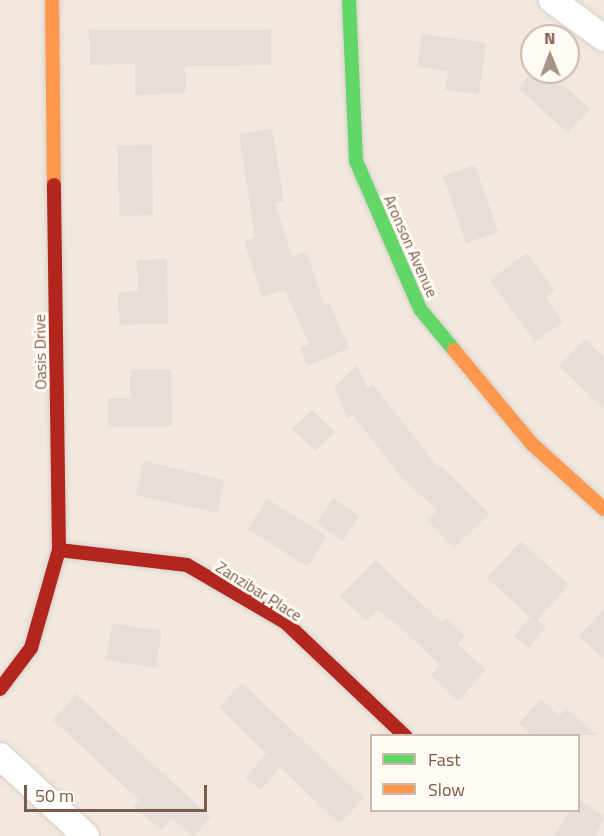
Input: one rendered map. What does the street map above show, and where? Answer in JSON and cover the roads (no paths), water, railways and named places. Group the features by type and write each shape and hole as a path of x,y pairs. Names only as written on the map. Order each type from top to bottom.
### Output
{"street":[{"name":"Oasis Drive","path":"0,689 31,648 59,550 52,0"},
{"name":"Aronson Avenue","path":"349,0 356,161 420,309 532,444 604,509"},
{"path":"552,0 604,38"},
{"name":"Zanzibar Place","path":"59,550 187,565 285,622 404,734"},
{"path":"0,756 86,836"}]}
